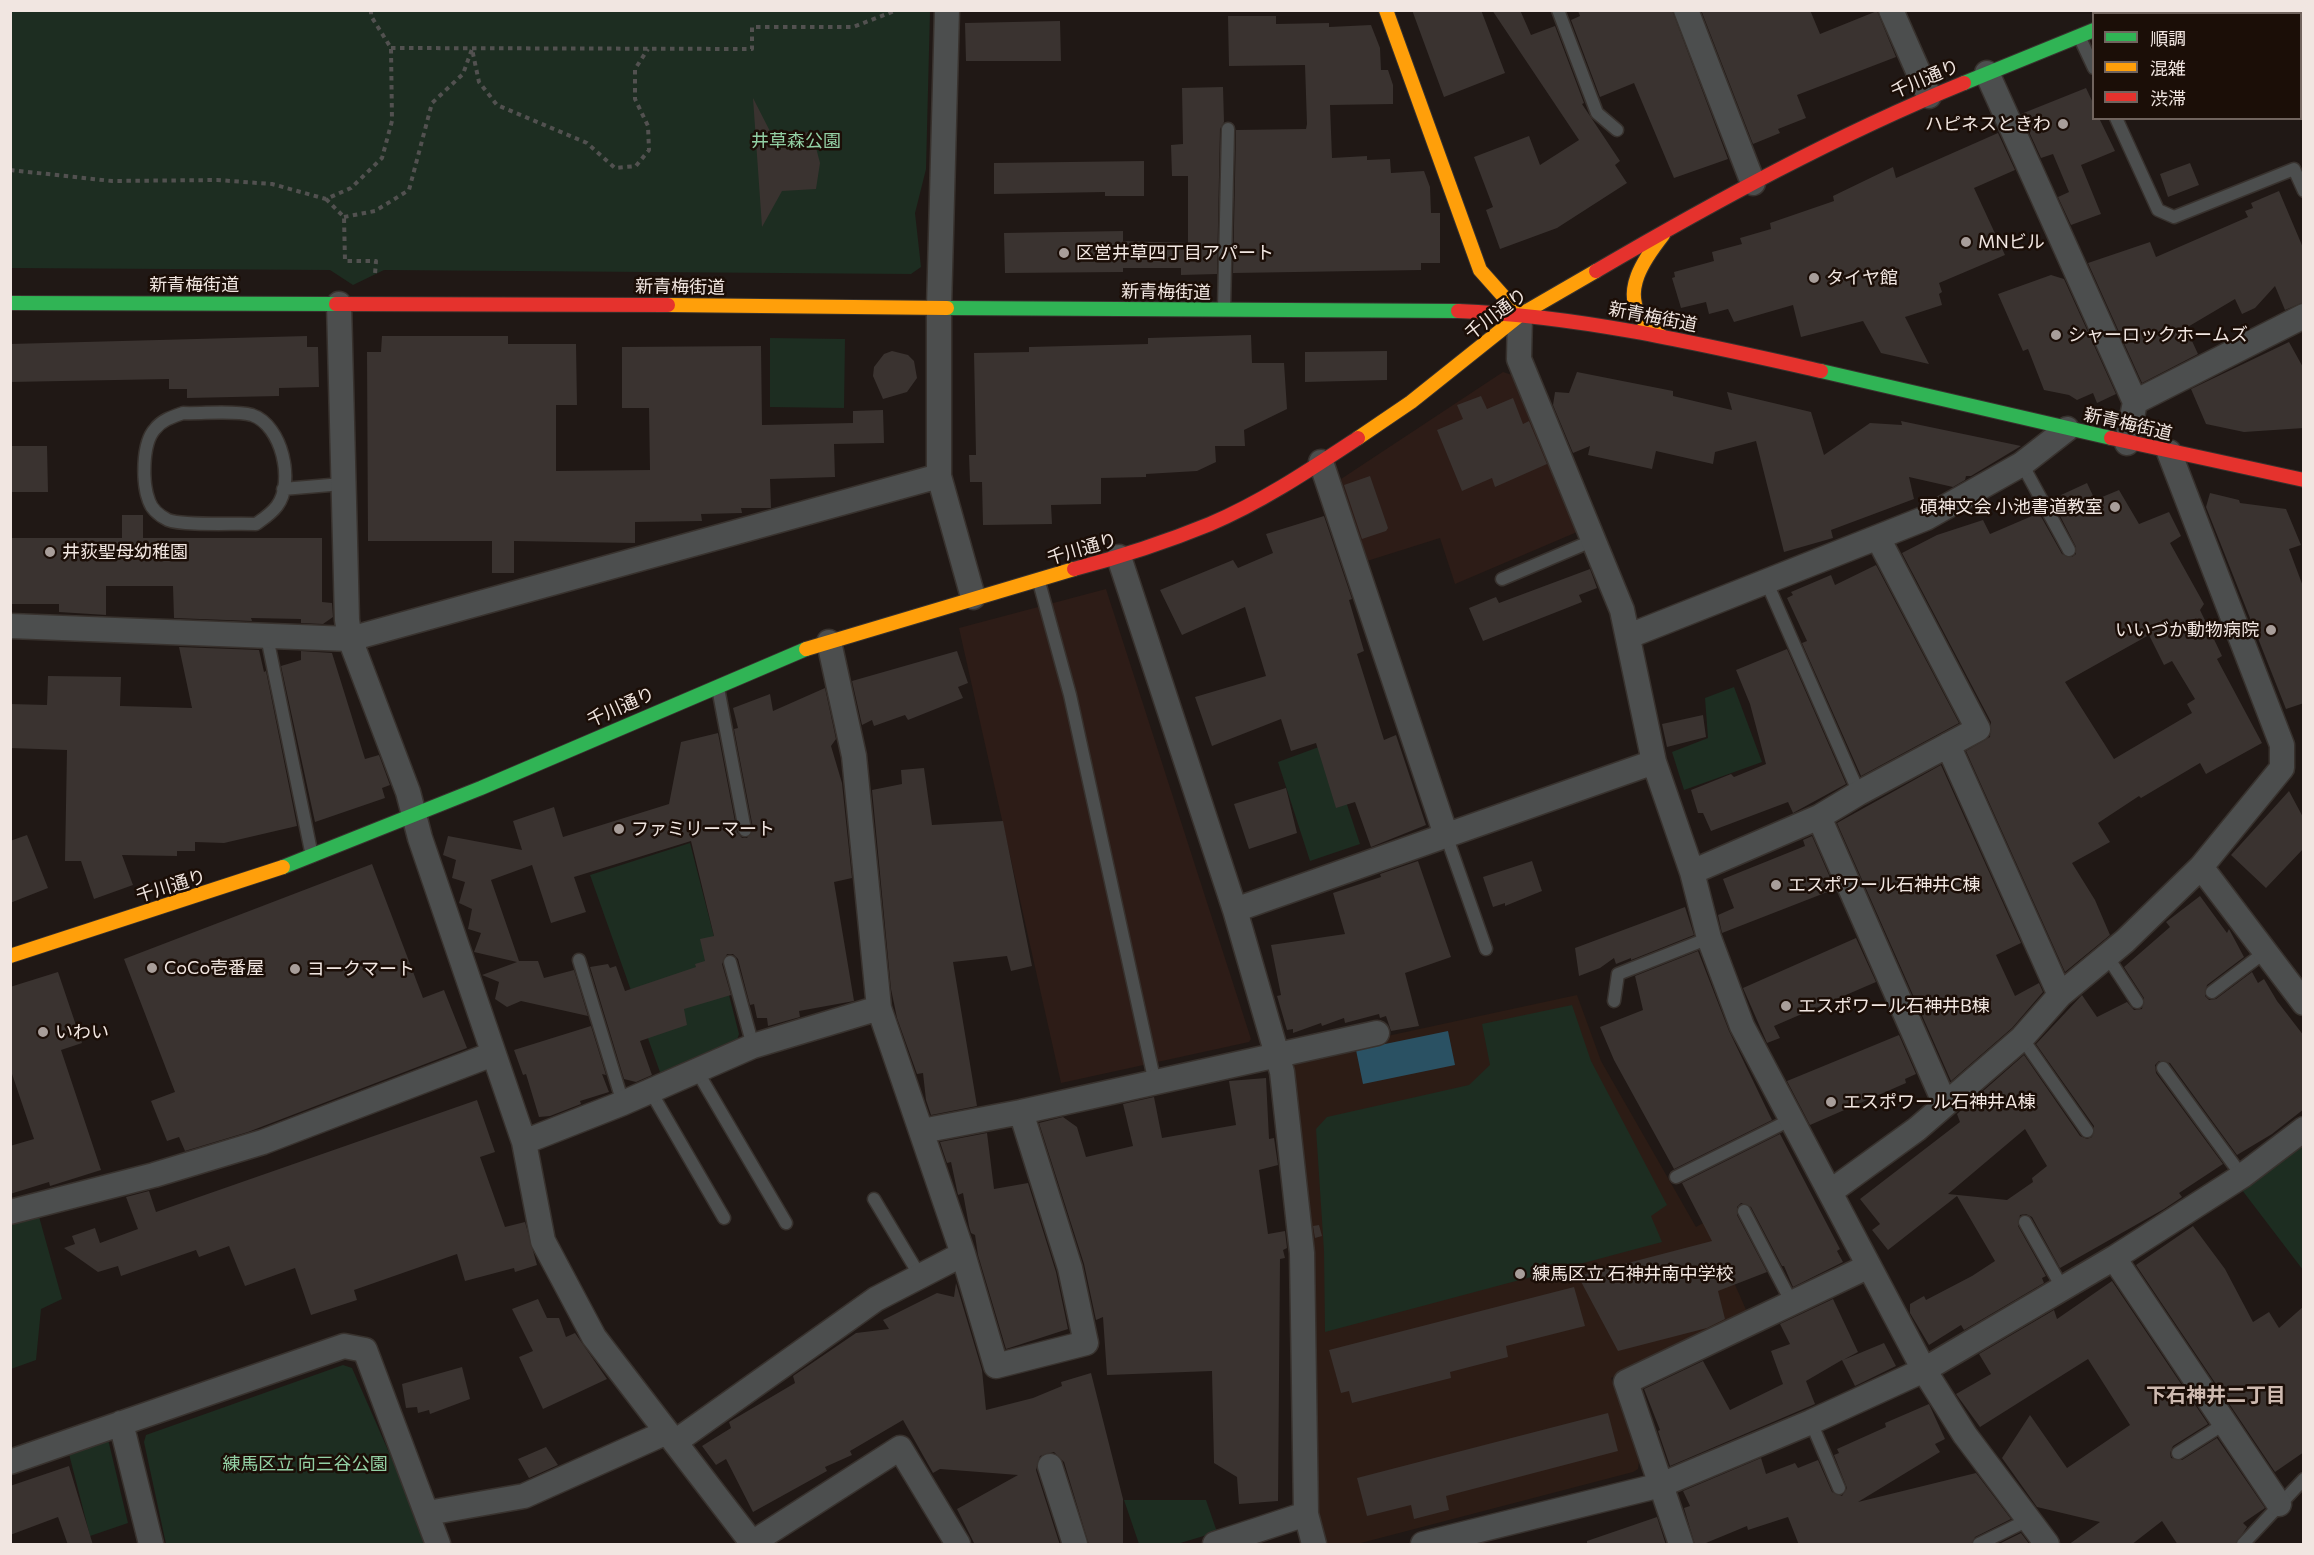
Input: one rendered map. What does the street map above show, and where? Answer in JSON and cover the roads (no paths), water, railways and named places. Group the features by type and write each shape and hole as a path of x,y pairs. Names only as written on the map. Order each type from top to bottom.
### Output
{"main road":[{"path":"1386,10 1480,270 1520,315"},
{"name":"千川通り","path":"10,956 224,888 312,857 788,654 973,597 1119,557 1211,523 1266,495 1321,462 1411,402 1520,315 1668,228 1929,96 2092,31"},
{"path":"1661,336 1641,317 1634,296 1635,280 1645,258 1668,228"},
{"name":"新青梅街道","path":"10,303 1224,311 1431,310 1520,315 1609,326 1661,336 2127,443 2304,480"}],"street":[{"path":"948,10 939,308 939,476 973,597"},
{"path":"1686,10 1753,183"},
{"path":"1891,10 1929,96"},
{"path":"1987,73 2135,402 2127,443"},
{"path":"339,304 342,484 350,639 415,815 420,838 524,1142 543,1241 594,1337 752,1544 900,1448 958,1545"},
{"path":"1520,315 1519,359 1622,610 1654,762 1692,873 1709,938 1742,1026 1867,1267 1924,1370 1965,1435 2047,1545"},
{"path":"2135,402 2304,316"},
{"path":"1629,636 1926,518 2022,464 2067,429"},
{"path":"1830,1192 1917,1130 2022,1038 2060,994 2107,956 2201,867 2293,753 2282,745 2169,452"},
{"path":"1321,462 1446,835"},
{"path":"10,626 350,639 939,476"},
{"path":"1692,873 1819,817 1978,729 1878,538"},
{"path":"1119,557 1235,910 1279,1056 1302,1253 1306,1514 1314,1545"},
{"path":"829,642 854,756 879,1008 963,1254 996,1366 1086,1343 1070,1268 1021,1112"},
{"path":"1948,745 2060,994"},
{"path":"1235,910 1654,762"},
{"path":"1819,817 1945,1104"},
{"path":"2201,867 2304,1003"},
{"path":"524,1142 651,1092 753,1047 879,1008"},
{"path":"922,1131 1021,1112 1377,1033"},
{"path":"10,1212 154,1175 263,1142 493,1054"},
{"path":"1423,1545 1661,1485 1811,1422 1924,1370 2114,1258 2242,1176 2304,1129"},
{"path":"428,1513 524,1496 671,1437 876,1299 963,1254"},
{"path":"2114,1258 2279,1504"},
{"path":"1681,1545 1626,1382 1867,1267"},
{"path":"10,1462 344,1346 365,1350 428,1513 438,1545"},
{"path":"121,1423 151,1545"},
{"path":"1050,1466 1076,1545"},
{"path":"1215,1545 1306,1514"}],"lane":[{"path":"1558,10 1597,113 1617,130"},
{"path":"2079,36 2092,64"},
{"path":"2117,120 2158,210 2174,217 2294,169 2304,191"},
{"path":"1224,311 1228,129"},
{"path":"183,413 251,415 266,423 279,442 285,462 283,489 278,505 256,524 170,521 156,512 149,501 146,478 147,444 153,430 165,420 183,413"},
{"path":"2022,464 2069,549"},
{"path":"283,489 342,484"},
{"path":"1503,579 1594,540"},
{"path":"1038,580 1070,695 1155,1083"},
{"path":"1767,583 1859,793"},
{"path":"267,637 312,857"},
{"path":"717,684 745,830"},
{"path":"1446,835 1486,949"},
{"path":"1614,1001 1618,974 1709,938"},
{"path":"2212,992 2265,952"},
{"path":"2107,956 2137,1002"},
{"path":"579,960 623,1103"},
{"path":"730,962 753,1047"},
{"path":"2022,1038 2087,1131"},
{"path":"2163,1068 2242,1176"},
{"path":"697,1071 786,1223"},
{"path":"651,1092 724,1218"},
{"path":"1676,1177 1790,1120"},
{"path":"874,1199 920,1276"},
{"path":"1744,1211 1792,1303"},
{"path":"2025,1222 2063,1289"},
{"path":"1811,1422 1839,1488"},
{"path":"2178,1454 2224,1424"},
{"path":"2243,1545 2304,1479"},
{"path":"1979,1545 2028,1520"}],"water":[{"path":"1448,1031 1455,1065 1363,1084 1356,1050"}],"place":[{"name":"ハピネスときわ","path":"2063,124"},
{"name":"MNビル","path":"1966,242"},
{"name":"区営井草四丁目アパート","path":"1064,253"},
{"name":"タイヤ館","path":"1814,278"},
{"name":"シャーロックホームズ","path":"2056,335"},
{"name":"碩神文会 小池書道教室","path":"2115,507"},
{"name":"井荻聖母幼稚園","path":"50,552"},
{"name":"いいづか動物病院","path":"2271,630"},
{"name":"ファミリーマート","path":"619,829"},
{"name":"エスポワール石神井C棟","path":"1776,885"},
{"name":"CoCo壱番屋","path":"152,968"},
{"name":"ヨークマート","path":"295,969"},
{"name":"エスポワール石神井B棟","path":"1786,1006"},
{"name":"いわい","path":"43,1032"},
{"name":"エスポワール石神井A棟","path":"1831,1102"},
{"name":"練馬区立 石神井南中学校","path":"1520,1274"}],"district":[{"name":"下石神井二丁目","path":"2216,1395"}],"park label":[{"name":"井草森公園","path":"796,141"},
{"name":"練馬区立 向三谷公園","path":"305,1464"}]}
